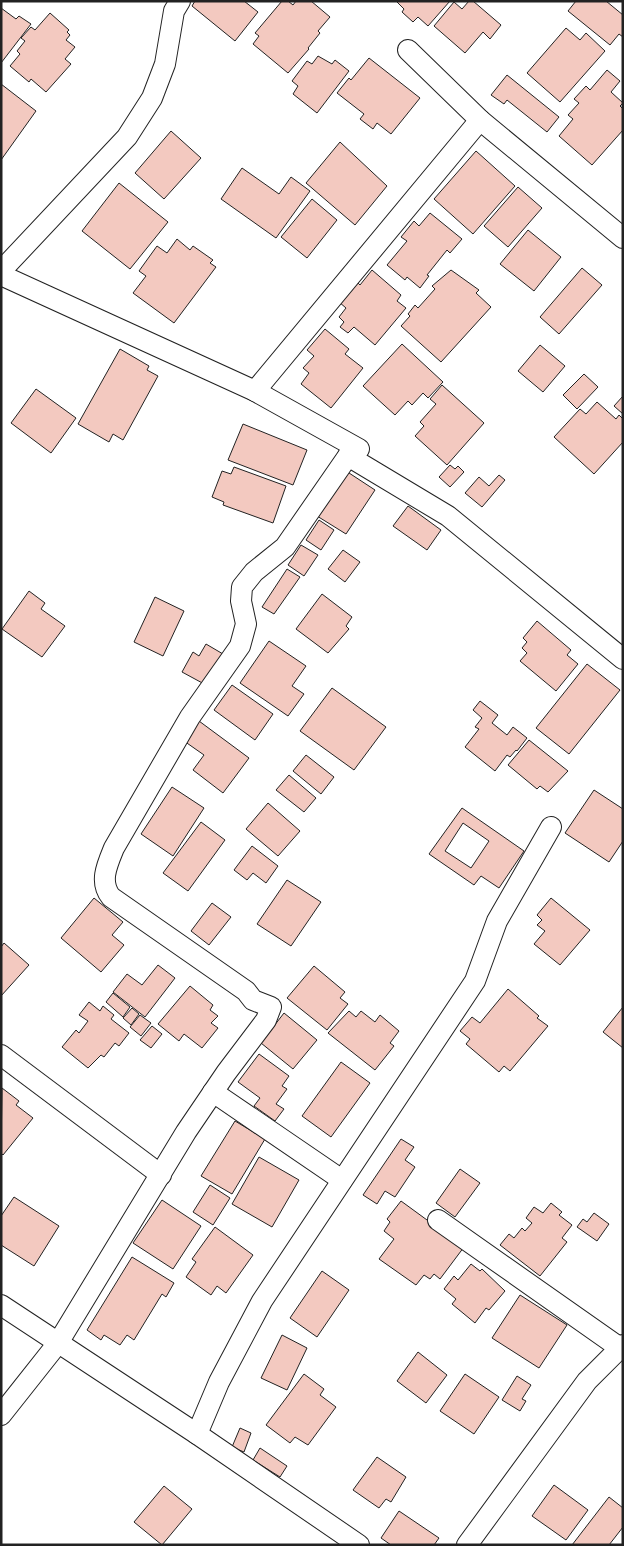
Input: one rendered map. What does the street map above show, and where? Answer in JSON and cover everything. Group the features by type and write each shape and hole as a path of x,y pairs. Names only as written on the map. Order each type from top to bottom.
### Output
{"street":[{"path":"1,271 126,136 152,98 165,64 174,11 180,1"},
{"path":"408,50 480,120 623,238"},
{"path":"255,391 480,120"},
{"path":"1,275 255,391 359,449 348,456 285,547 254,572 242,587 241,601 246,624 240,646 190,717 114,848 106,868 105,890 111,897 246,991 253,1000 271,1007 266,1020 213,1092 58,1343 1,1416"},
{"path":"348,456 448,516 623,658"},
{"path":"197,1434 219,1382 262,1301 475,981 497,921 551,827"},
{"path":"1,1055 161,1175"},
{"path":"213,1092 342,1180"},
{"path":"438,1220 621,1347 587,1381 467,1545"},
{"path":"1,1305 197,1434 359,1545"}],"building":[{"path":"195,1 244,1 258,12 235,41 192,6"},
{"path":"282,1 288,1 293,5 296,1 311,1 330,17 318,31 320,33 309,49 288,73 253,44 259,36 255,33"},
{"path":"396,1 450,1 428,26 418,17 413,22 402,12 404,9"},
{"path":"469,1 473,1 501,25 490,39 483,32 465,53 434,26 454,2 462,9"},
{"path":"576,1 606,1 623,15 623,37 619,34 610,45 568,11"},
{"path":"1,8 16,19 19,16 31,24 1,63"},
{"path":"50,13 69,30 67,32 70,35 66,40 75,47 65,59 71,64 46,92 31,79 29,82 10,66 20,54 17,51 25,41 21,38 31,27 35,30"},
{"path":"566,28 580,40 586,33 605,51 560,102 527,73"},
{"path":"318,56 332,64 335,60 349,71 317,113 293,94 298,86 292,81 307,61 312,64"},
{"path":"369,58 420,98 391,134 377,123 373,129 360,119 364,114 337,93 349,78 351,80"},
{"path":"607,70 620,81 611,92 623,103 620,106 623,109 623,130 592,165 559,136 573,119 568,115 579,103 574,99 586,86 590,90"},
{"path":"507,75 559,117 547,132 507,100 504,104 491,95"},
{"path":"1,84 36,111 1,160"},
{"path":"171,131 201,158 164,199 135,173"},
{"path":"340,142 387,186 355,225 306,183"},
{"path":"476,151 515,186 473,234 434,199"},
{"path":"242,168 279,194 291,177 310,191 276,238 221,199"},
{"path":"119,183 168,222 130,269 82,231"},
{"path":"518,187 542,208 508,247 484,226"},
{"path":"312,199 337,220 307,258 281,237"},
{"path":"430,213 462,239 450,253 447,250 427,275 429,276 420,288 407,277 405,280 387,265 407,241 401,237 414,221 419,226"},
{"path":"528,230 561,257 534,291 500,264"},
{"path":"177,239 190,250 193,246 213,260 210,263 216,267 174,323 133,293 146,276 139,271 157,246 167,253"},
{"path":"582,268 602,285 559,334 540,317"},
{"path":"372,270 401,295 397,301 406,308 375,345 354,327 348,333 340,327 344,322 339,317 346,308 339,302 357,282 360,285"},
{"path":"451,270 479,290 476,293 491,307 441,362 401,326 410,316 408,314 415,305 418,308 435,289 432,286"},
{"path":"325,329 349,349 345,354 363,368 331,408 301,384 309,373 303,368 314,356 307,350"},
{"path":"402,344 443,382 428,398 423,393 412,405 408,401 395,415 363,386"},
{"path":"540,345 565,366 543,392 518,371"},
{"path":"120,349 149,366 147,370 158,376 123,440 113,434 109,442 78,424"},
{"path":"584,374 598,387 577,409 563,395"},
{"path":"442,385 484,423 447,465 415,436 424,426 420,422 436,404 430,399"},
{"path":"36,389 76,418 51,453 11,423"},
{"path":"623,396 623,414 614,406"},
{"path":"597,402 616,419 619,415 623,419 623,442 594,474 554,437 580,409 586,414"},
{"path":"243,424 307,450 293,485 228,460"},
{"path":"450,465 455,469 458,466 464,472 450,487 439,477"},
{"path":"234,467 286,486 273,523 223,505 224,502 212,497 222,471 231,474"},
{"path":"346,471 375,490 346,534 317,516"},
{"path":"499,475 505,480 482,507 465,493 479,477 489,486"},
{"path":"408,506 441,530 427,550 393,526"},
{"path":"319,520 334,530 321,550 306,540"},
{"path":"301,545 318,555 304,576 288,565"},
{"path":"343,550 360,562 345,582 328,569"},
{"path":"287,569 300,577 274,614 262,607"},
{"path":"29,591 45,603 41,609 65,626 42,657 2,629"},
{"path":"322,594 352,617 346,626 349,629 328,653 296,629"},
{"path":"155,597 184,611 163,656 134,642"},
{"path":"537,621 571,650 567,655 578,664 556,691 520,661 527,653 522,648 527,642 523,638"},
{"path":"269,641 306,666 292,686 304,694 288,716 240,683"},
{"path":"206,644 223,654 206,685 182,672 193,652 199,656"},
{"path":"587,664 620,690 569,754 536,728"},
{"path":"232,685 273,714 255,740 214,710"},
{"path":"332,688 386,727 354,770 300,731"},
{"path":"480,701 498,715 492,723 507,735 513,727 527,738 510,757 507,755 495,771 465,747 479,729 475,727 482,718 473,710"},
{"path":"199,721 249,758 223,793 193,770 204,755 184,741"},
{"path":"529,740 568,771 548,792 540,786 537,789 508,765"},
{"path":"306,755 334,777 321,794 293,771"},
{"path":"289,775 316,798 304,812 276,790"},
{"path":"172,787 204,808 173,856 141,834"},
{"path":"594,790 623,809 623,841 609,862 565,833"},
{"path":"268,803 300,831 278,856 246,829"},
{"path":"462,808 524,851 499,888 481,876 474,885 429,854","holes":["463,823 489,841 471,868 445,851"]},
{"path":"201,822 225,840 188,891 163,873"},
{"path":"252,846 278,866 266,883 253,873 247,880 234,870"},
{"path":"287,880 321,902 291,946 257,924"},
{"path":"94,898 123,922 112,935 124,945 101,972 61,938"},
{"path":"551,898 590,930 560,965 534,944 545,931 537,925 542,920 537,915"},
{"path":"212,903 231,917 209,945 191,931"},
{"path":"4,943 29,965 1,996 1,947"},
{"path":"158,965 175,978 145,1017 113,992 127,974 142,985"},
{"path":"314,966 345,992 340,998 348,1004 327,1030 287,998"},
{"path":"190,986 213,1005 210,1010 218,1016 211,1023 218,1028 202,1048 184,1034 179,1041 158,1024"},
{"path":"508,989 539,1016 537,1018 548,1026 510,1071 504,1066 499,1072 466,1044 470,1039 460,1031 472,1017 480,1023"},
{"path":"113,993 130,1007 123,1017 106,1002"},
{"path":"89,1002 100,1011 103,1006 114,1015 111,1019 129,1033 119,1046 115,1043 104,1057 101,1055 88,1068 62,1047 76,1030 79,1033 88,1021 79,1015"},
{"path":"623,1007 623,1048 603,1032"},
{"path":"132,1008 139,1014 131,1025 123,1018"},
{"path":"349,1011 356,1017 361,1011 375,1022 380,1015 399,1031 390,1043 394,1046 375,1070 328,1033"},
{"path":"284,1013 317,1040 293,1069 261,1043"},
{"path":"140,1015 151,1023 141,1036 130,1027"},
{"path":"152,1026 162,1034 151,1048 140,1040"},
{"path":"259,1054 289,1076 282,1086 287,1089 276,1104 284,1109 275,1121 254,1106 260,1098 238,1082"},
{"path":"341,1062 370,1083 331,1137 302,1116"},
{"path":"2,1088 19,1101 16,1105 33,1118 3,1155 1,1153"},
{"path":"235,1121 265,1139 232,1194 201,1176"},
{"path":"401,1139 414,1147 405,1160 415,1167 395,1197 385,1191 377,1204 363,1195"},
{"path":"259,1157 299,1180 272,1227 232,1204"},
{"path":"460,1169 480,1183 455,1217 436,1203"},
{"path":"210,1185 230,1198 213,1225 193,1212"},
{"path":"14,1197 59,1226 34,1266 1,1245 1,1216"},
{"path":"162,1200 201,1226 173,1269 133,1243"},
{"path":"401,1201 464,1247 440,1279 434,1274 430,1279 424,1275 416,1285 379,1259 394,1239 384,1231 390,1222 387,1219"},
{"path":"551,1203 562,1212 559,1215 572,1225 562,1238 567,1242 540,1276 500,1245 509,1234 514,1238 522,1228 525,1231 532,1223 526,1218 534,1207 543,1213"},
{"path":"594,1213 609,1224 597,1241 577,1227 583,1219 587,1222"},
{"path":"215,1227 253,1255 226,1293 217,1286 211,1295 186,1277 196,1262 192,1259"},
{"path":"132,1257 174,1283 166,1297 162,1294 134,1340 127,1335 120,1345 104,1335 101,1340 87,1330"},
{"path":"471,1264 480,1271 482,1269 505,1291 489,1310 486,1308 475,1323 452,1304 456,1299 444,1289 454,1276 458,1280"},
{"path":"322,1271 349,1290 317,1337 290,1318"},
{"path":"520,1295 567,1325 539,1368 492,1338"},
{"path":"282,1335 307,1348 287,1390 261,1378"},
{"path":"418,1352 447,1375 426,1403 397,1381"},
{"path":"304,1374 324,1389 320,1395 336,1407 308,1445 295,1437 290,1443 266,1425"},
{"path":"465,1374 499,1397 474,1434 440,1411"},
{"path":"517,1376 531,1385 522,1399 526,1401 520,1411 502,1400"},
{"path":"240,1428 251,1433 244,1452 232,1447"},
{"path":"260,1448 287,1466 280,1477 253,1460"},
{"path":"377,1457 406,1477 391,1502 386,1499 379,1508 353,1490"},
{"path":"554,1485 588,1510 566,1540 532,1516"},
{"path":"164,1486 192,1509 162,1545 134,1522"},
{"path":"609,1497 623,1508 623,1527 609,1545 572,1545"},
{"path":"399,1511 439,1538 434,1545 391,1545 381,1538"}]}
